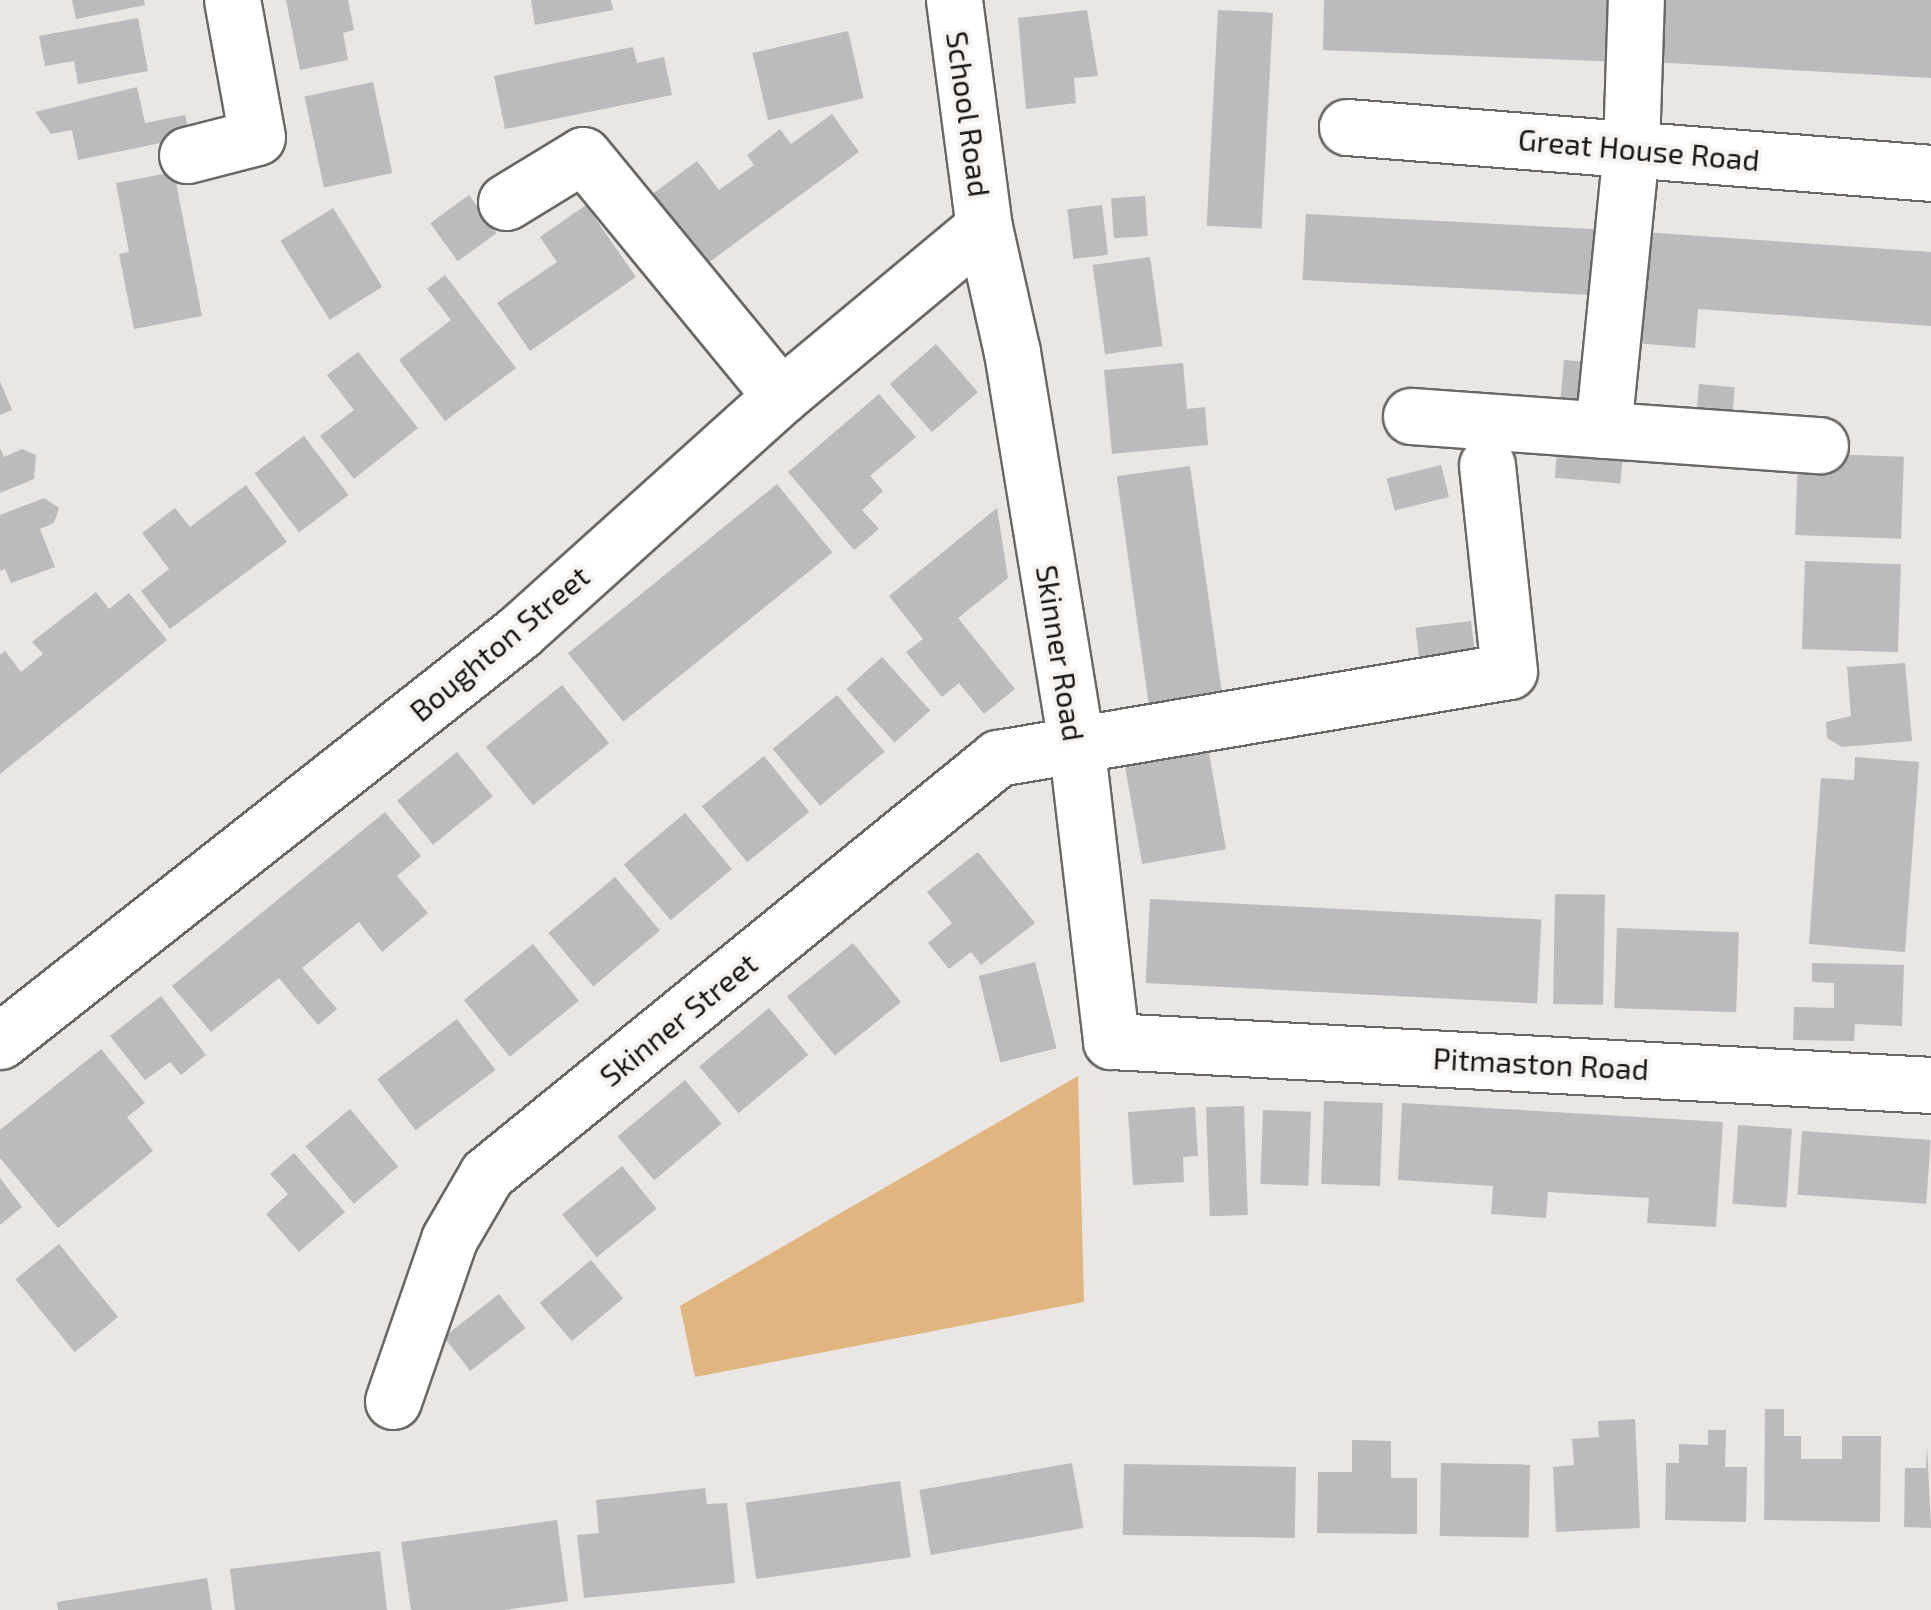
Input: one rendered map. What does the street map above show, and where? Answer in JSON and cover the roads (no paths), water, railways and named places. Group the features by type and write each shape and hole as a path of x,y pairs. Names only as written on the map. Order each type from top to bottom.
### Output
{"street":[{"path":"187,155 257,137 232,0"},
{"name":"School Road","path":"954,0 984,228"},
{"path":"1602,430 1630,146 1636,0"},
{"name":"Great House Road","path":"1347,127 1630,146 1931,174"},
{"path":"506,202 583,155 781,396"},
{"name":"Boughton Street","path":"0,1041 519,632 781,396 984,228"},
{"name":"Skinner Road","path":"984,228 1012,352 1076,742 1111,1041 1152,1041"},
{"path":"1411,416 1820,446"},
{"name":"Skinner Street","path":"393,1401 449,1239 487,1174 998,758 1509,671 1487,465"},
{"name":"Pitmaston Road","path":"1152,1041 1931,1084"}]}
